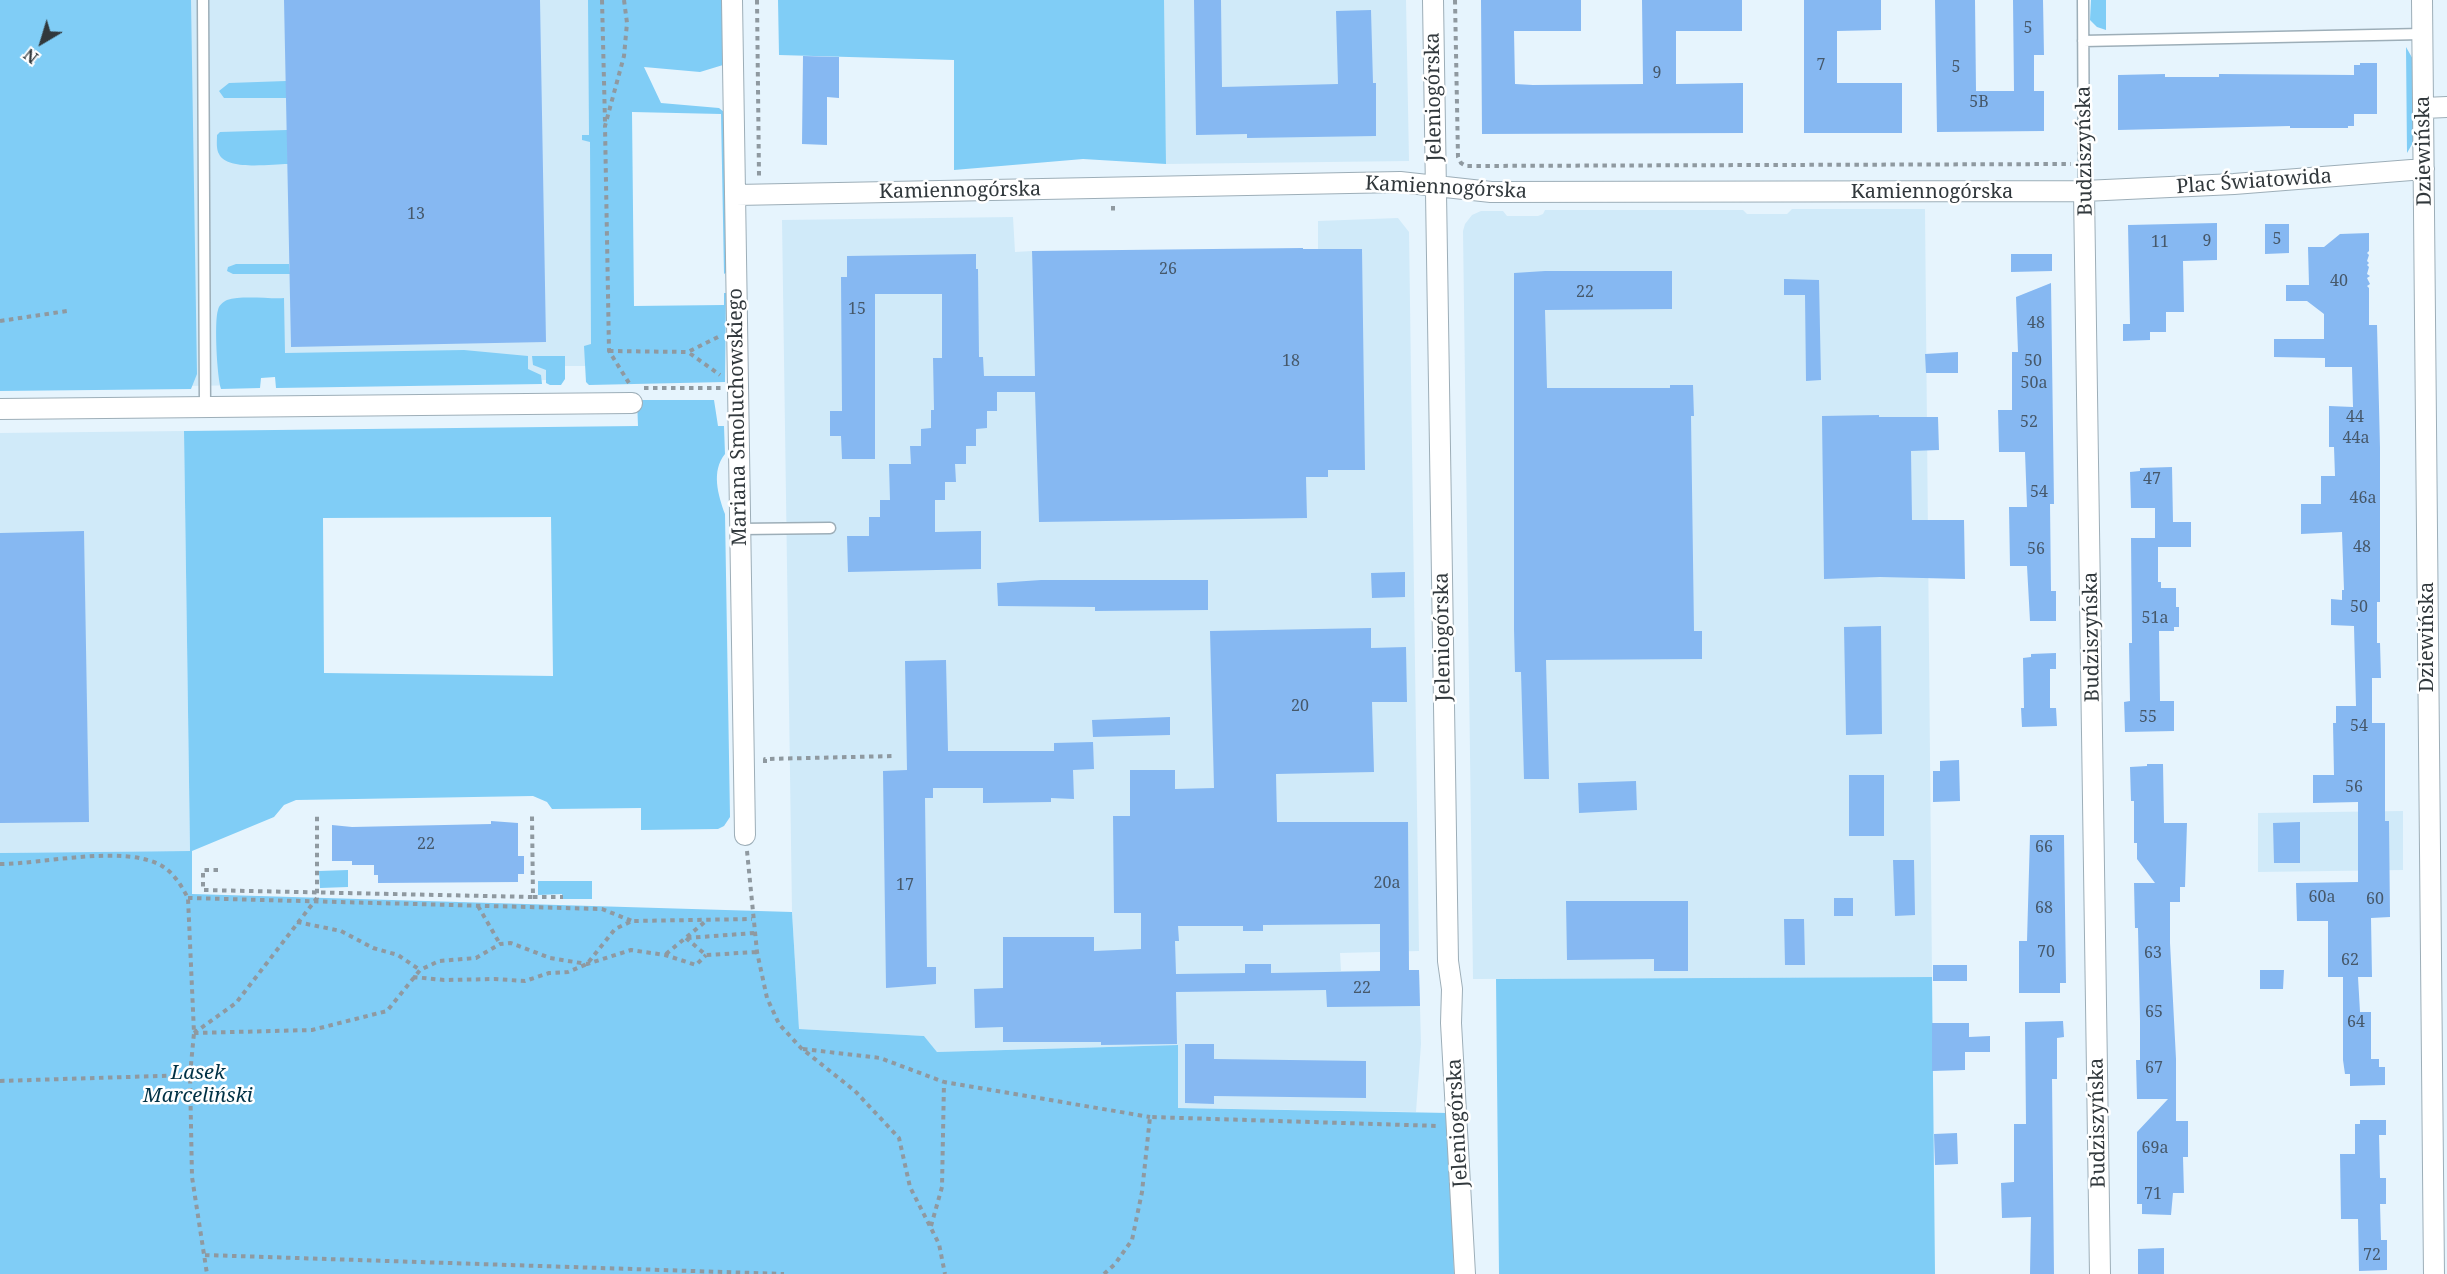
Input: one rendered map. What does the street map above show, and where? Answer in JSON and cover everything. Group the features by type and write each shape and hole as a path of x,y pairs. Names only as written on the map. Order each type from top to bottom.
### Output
{"street":[{"name":"Mariana Smoluchowskiego","path":"732,0 745,835"},
{"name":"Jeleniogórska","path":"1433,0 1448,961 1452,989 1451,1023 1465,1274"},
{"name":"Dziewińska","path":"2422,0 2433,1274"},
{"path":"2424,108 2447,107"},
{"name":"Plac Światowida","path":"2084,191 2234,184 2424,169"},
{"name":"Kamiennogórska","path":"736,195 1400,182 1512,192 2084,191"},
{"name":"Budziszyńska","path":"2084,191 2100,1274"},
{"path":"0,409 632,403"}],"lane":[{"path":"203,0 205,406"},
{"name":"Budziszyńska","path":"2082,0 2084,191"},
{"path":"2083,40 2422,34"},
{"path":"740,529 830,528"}],"path":[{"path":"602,0 609,351 632,388 632,403"},
{"path":"605,126 624,56 627,23 624,0"},
{"path":"757,0 759,177 763,180"},
{"path":"1455,0 1458,157 1461,163 1467,166 2084,163"},
{"path":"0,321 67,311"},
{"path":"609,351 688,352 738,328"},
{"path":"688,352 738,389"},
{"path":"765,769 765,759 896,756"},
{"path":"194,1032 236,1003 317,898 317,813"},
{"path":"532,816 533,897"},
{"path":"745,835 752,919 766,998 778,1024 801,1048 855,1091 899,1137 910,1187 939,1244 945,1274"},
{"path":"0,864 104,856 142,858 163,866 180,883 188,898 194,1032 190,1075 192,1177 207,1274"},
{"path":"218,870 203,870 203,890 563,897"},
{"path":"188,898 602,909 632,921 752,919"},
{"path":"478,905 500,944"},
{"path":"665,955 708,920"},
{"path":"587,963 615,929 632,921"},
{"path":"297,922 341,931 373,948 398,955 420,970"},
{"path":"686,938 754,933"},
{"path":"686,938 706,955"},
{"path":"194,1032 312,1030 387,1011 420,970 439,961 476,958 500,944 511,943 550,958 587,963"},
{"path":"413,977 444,980 495,978 525,981 549,973 568,972 587,963 632,950 665,955 696,965 706,955 757,952"},
{"path":"801,1048 880,1058 944,1082 1150,1117 1458,1126"},
{"path":"0,1081 190,1075"},
{"path":"931,1227 942,1187 944,1082"},
{"path":"1104,1274 1115,1264 1132,1240 1142,1192 1150,1117"},
{"path":"205,1255 568,1269 784,1274"}],"shaded area":[{"path":"177,0 593,0 596,366 556,366 548,380 281,384 281,374 258,374 258,385 183,386"},
{"path":"1163,0 1406,0 1409,161 1166,164"},
{"path":"1792,209 1925,209 1932,977 1473,979 1463,231 1465,224 1472,215 1481,211 1503,211 1507,216 1538,216 1545,210 1743,210 1747,214 1787,214"},
{"path":"1013,217 1015,252 1032,251 1033,290 1318,303 1318,221 1398,218 1409,232 1419,951 1340,953 1341,971 1419,970 1421,1044 1416,1112 1178,1108 1177,1045 937,1052 924,1036 799,1029 792,912 782,220"},
{"path":"184,431 190,851 0,853 0,433"},
{"path":"2403,811 2403,870 2258,872 2258,813"}],"green space":[{"path":"0,0 191,0 197,374 191,389 0,391"},
{"path":"588,0 722,0 723,65 700,72 644,67 661,103 719,108 724,112 727,272 724,274 721,114 632,112 634,306 724,305 724,293 726,293 725,382 589,385 586,382 584,346 591,344 590,142 582,140 582,135 589,135"},
{"path":"778,0 1164,0 1166,164 1083,159 954,170 954,60 779,55"},
{"path":"2091,0 2106,0 2106,30 2097,27 2090,20"},
{"path":"2406,47 2414,61 2415,139 2407,153"},
{"path":"286,81 286,98 224,98 219,91 229,83"},
{"path":"287,130 288,164 240,165 224,159 218,152 217,135 220,132"},
{"path":"236,264 289,264 290,274 233,274 227,271 228,267"},
{"path":"240,298 284,298 285,353 464,350 528,356 528,369 541,375 542,384 276,388 275,377 261,378 260,388 221,389 216,337 220,305 227,300"},
{"path":"532,356 565,356 565,379 561,385 546,383 546,370 533,365"},
{"name":"Lasek Marceliński","path":"637,400 714,400 718,426 724,426 725,454 718,468 717,483 725,514 730,817 724,826 718,829 641,830 641,808 552,809 547,802 533,796 296,800 284,805 274,817 192,851 192,894 792,912 799,1029 924,1036 937,1052 1178,1045 1178,1108 1449,1113 1454,1274 0,1274 0,853 190,851 184,431 638,426","holes":["551,517 553,676 324,673 323,518"]},
{"path":"348,870 348,887 320,888 319,871"},
{"path":"538,881 592,881 592,899 563,899 562,894 538,895"},
{"path":"1932,977 1935,1274 1499,1274 1496,979"}],"building":[{"path":"284,0 540,0 546,342 291,347"},
{"path":"1194,0 1221,0 1222,87 1338,84 1336,11 1371,10 1373,83 1376,83 1376,136 1247,138 1247,134 1196,135"},
{"path":"1481,0 1581,0 1581,31 1514,31 1515,84 1533,85 1643,84 1642,0 1742,0 1742,31 1676,31 1676,84 1743,83 1743,133 1482,134"},
{"path":"1804,0 1881,0 1881,30 1837,31 1837,83 1902,83 1902,133 1804,133"},
{"path":"1935,0 1975,0 1976,91 2014,91 2013,0 2043,0 2044,55 2034,55 2034,91 2044,91 2044,131 1937,132"},
{"path":"803,56 839,57 839,98 827,97 827,145 802,144"},
{"path":"2360,63 2377,63 2377,114 2354,114 2354,126 2348,126 2348,128 2290,128 2290,126 2118,130 2118,75 2165,74 2165,77 2219,77 2219,74 2354,75 2354,65 2360,65"},
{"path":"2217,223 2217,260 2183,261 2184,312 2166,312 2166,332 2150,332 2150,340 2123,341 2123,324 2130,324 2128,225"},
{"path":"2265,224 2289,224 2289,253 2265,254"},
{"path":"2369,233 2367,274 2370,276 2367,278 2370,284 2367,286 2369,288 2369,325 2377,325 2380,448 2380,602 2377,602 2377,643 2380,643 2381,678 2372,678 2372,723 2385,723 2385,821 2389,821 2390,917 2371,918 2372,977 2358,977 2360,1012 2371,1012 2371,1059 2379,1059 2379,1067 2385,1067 2385,1085 2350,1086 2350,1074 2345,1074 2343,1060 2343,977 2328,977 2328,921 2297,921 2296,883 2358,882 2358,802 2313,803 2313,775 2334,775 2333,723 2336,723 2336,706 2356,706 2354,626 2331,625 2331,599 2342,600 2342,590 2344,590 2342,532 2301,534 2301,504 2321,504 2321,476 2335,476 2334,447 2329,447 2329,406 2353,407 2352,367 2325,367 2325,358 2274,357 2274,339 2324,339 2324,314 2307,301 2286,301 2286,285 2309,285 2308,247 2324,247 2340,234"},
{"path":"1362,249 1365,470 1328,470 1328,477 1306,477 1307,518 1039,522 1035,392 997,392 997,411 987,411 987,428 976,429 976,446 966,446 966,464 955,464 956,482 945,482 945,500 935,500 935,532 981,531 981,569 848,572 847,536 869,536 869,517 880,517 880,500 890,500 889,464 911,464 910,446 921,446 921,429 931,428 931,410 934,410 933,358 942,358 942,294 875,294 875,459 842,459 841,436 830,436 830,411 842,411 841,277 847,277 847,256 976,254 979,357 983,357 984,376 1035,376 1032,251"},
{"path":"2011,254 2052,254 2052,271 2011,272"},
{"path":"1672,271 1672,309 1545,310 1547,388 1670,388 1670,385 1693,385 1694,416 1691,416 1694,631 1702,631 1702,659 1546,660 1549,779 1524,779 1521,672 1515,672 1514,629 1514,273"},
{"path":"1784,279 1819,280 1821,380 1806,381 1805,295 1784,295"},
{"path":"2051,283 2054,504 2050,504 2051,591 2056,591 2056,621 2030,621 2027,566 2010,566 2009,507 2027,507 2025,452 1999,452 1998,410 2012,410 2012,352 2018,352 2016,297"},
{"path":"1958,352 1958,373 1926,373 1925,354"},
{"path":"1879,415 1879,417 1938,417 1939,450 1911,451 1912,520 1964,520 1965,579 1880,577 1824,579 1822,416"},
{"path":"2172,467 2173,522 2191,522 2191,547 2158,547 2158,582 2161,582 2161,588 2176,588 2176,607 2179,607 2179,627 2174,627 2174,631 2159,631 2160,701 2174,701 2174,731 2125,732 2124,702 2130,701 2129,643 2132,643 2131,538 2155,538 2155,508 2131,508 2130,472 2140,471 2140,468"},
{"path":"84,531 89,822 0,823 0,533"},
{"path":"1405,572 1405,597 1372,598 1371,573"},
{"path":"1041,580 1208,580 1208,610 1095,611 1095,607 998,606 997,583"},
{"path":"1881,626 1882,734 1846,735 1844,627"},
{"path":"1371,628 1371,648 1406,647 1407,702 1372,702 1374,772 1276,774 1277,822 1408,822 1409,970 1419,970 1420,1006 1327,1007 1326,990 1176,992 1177,1044 1101,1045 1101,1042 1003,1042 1003,1027 975,1028 974,989 1003,988 1003,937 1094,937 1094,951 1141,949 1141,913 1114,913 1113,816 1130,816 1130,770 1175,770 1175,789 1214,788 1210,631","holes":["1380,924 1380,971 1271,973 1271,964 1245,964 1245,973 1176,974 1175,941 1179,941 1178,926 1243,926 1243,931 1263,931 1263,925"]},
{"path":"2056,653 2056,669 2050,669 2050,708 2056,708 2057,726 2022,727 2023,658 2031,657 2031,654"},
{"path":"946,660 948,751 1054,751 1054,743 1093,742 1094,769 1073,770 1074,799 1051,798 1051,802 983,803 983,788 933,788 933,798 925,798 927,967 936,967 936,984 886,988 883,771 907,770 905,661"},
{"path":"1170,717 1170,735 1093,737 1092,720"},
{"path":"1959,760 1960,801 1933,802 1933,771 1940,771 1940,761"},
{"path":"2147,764 2163,764 2164,823 2187,823 2185,887 2180,887 2180,902 2170,902 2170,943 2176,1059 2176,1121 2188,1121 2188,1157 2183,1157 2184,1193 2173,1193 2171,1215 2142,1214 2142,1204 2137,1204 2137,1132 2168,1099 2137,1099 2136,1060 2140,1060 2140,1021 2138,928 2135,928 2134,883 2155,883 2137,859 2130,767 2147,766"},
{"path":"1849,775 1884,775 1884,836 1849,836"},
{"path":"1636,781 1637,810 1579,813 1578,783"},
{"path":"491,821 518,823 518,856 524,856 524,874 518,874 518,882 378,883 378,875 374,875 374,865 352,865 352,861 332,861 332,825 352,827 491,824"},
{"path":"2300,822 2300,863 2274,863 2273,823"},
{"path":"2030,835 2064,835 2066,983 2060,983 2060,993 2019,993 2019,941 2027,941"},
{"path":"1893,860 1914,860 1915,915 1895,916"},
{"path":"1834,898 1853,898 1853,916 1834,916"},
{"path":"1566,901 1688,901 1688,971 1654,971 1654,959 1567,960"},
{"path":"1784,919 1804,919 1805,965 1785,965"},
{"path":"1933,965 1967,965 1967,981 1933,981"},
{"path":"2260,970 2284,970 2283,989 2260,989"},
{"path":"2063,1021 2064,1037 2057,1038 2057,1079 2052,1079 2054,1274 2030,1274 2031,1217 2002,1218 2001,1183 2014,1182 2014,1124 2026,1124 2025,1022"},
{"path":"1932,1023 1969,1023 1969,1037 1990,1036 1990,1052 1965,1052 1965,1070 1932,1071"},
{"path":"1185,1044 1214,1044 1214,1059 1366,1061 1366,1098 1214,1096 1214,1104 1185,1103"},
{"path":"2360,1120 2386,1120 2386,1135 2379,1135 2380,1178 2386,1178 2386,1204 2380,1204 2381,1240 2387,1240 2387,1270 2359,1271 2358,1219 2341,1219 2340,1154 2355,1154 2355,1124 2360,1124"},
{"path":"1957,1133 1958,1164 1935,1165 1934,1134"},
{"path":"2164,1248 2164,1274 2138,1274 2138,1249"}]}
